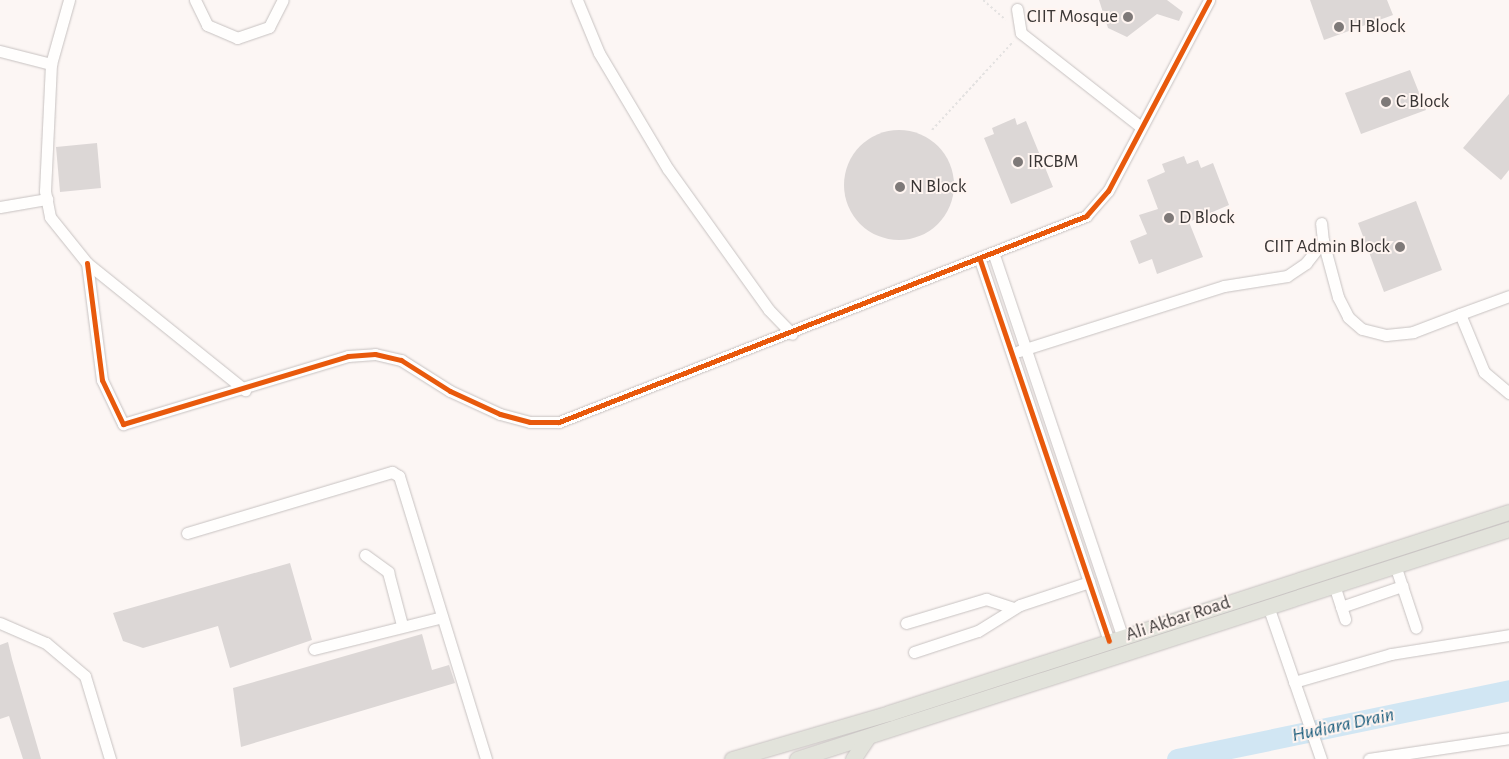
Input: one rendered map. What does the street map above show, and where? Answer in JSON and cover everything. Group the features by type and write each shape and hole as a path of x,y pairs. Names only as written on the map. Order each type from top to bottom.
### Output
{"main road":[{"name":"Ali Akbar Road","path":"732,759 800,740 1509,512"},
{"name":"Ali Akbar Road","path":"802,758 828,754 868,737 1509,529"},
{"path":"822,733 828,754"},
{"path":"853,759 868,737"},
{"path":"800,740 802,758"}],"street":[{"path":"69,0 51,64 46,199 50,217 87,263 246,390"},
{"path":"195,0 207,25 237,38 269,27 283,0"},
{"path":"577,0 629,108 668,169 770,310 792,334"},
{"path":"87,263 102,380 123,424 246,390 348,356 375,354 401,360 450,391 500,414 530,422 559,422 792,334 1073,224 1099,206 1209,0"},
{"path":"1017,9 1021,33 1141,127"},
{"path":"0,51 51,64"},
{"path":"0,207 46,199"},
{"path":"1321,223 1323,242 1338,297 1348,317 1362,329 1386,335 1413,332 1509,296"},
{"path":"1012,354 1224,286 1287,276 1306,263 1323,242"},
{"path":"994,255 1116,639"},
{"path":"980,260 1089,582 1116,639"},
{"path":"1460,314 1484,372 1509,393"},
{"path":"187,534 392,472 399,476 486,759"},
{"path":"365,555 388,572 402,625"},
{"path":"1395,565 1416,628"},
{"path":"914,652 978,631 1013,608 1089,582"},
{"path":"1334,585 1345,619"},
{"path":"1341,607 1402,586"},
{"path":"906,623 986,599 1013,608"},
{"path":"1268,606 1321,759"},
{"path":"314,649 402,625 442,617"},
{"path":"0,623 46,643 85,676 110,759"},
{"path":"1296,687 1391,654 1509,635"},
{"path":"1370,759 1509,738"}],"path":[{"path":"932,130 1021,33 983,0"}],"building":[{"name":"CIIT Mosque","path":"1099,0 1167,0 1183,12 1179,21 1157,14 1127,37 1108,28"},
{"name":"H Block","path":"1310,0 1387,0 1393,15 1324,40"},
{"name":"C Block","path":"1410,70 1426,110 1361,134 1345,93"},
{"path":"1509,94 1509,170 1501,180 1463,148"},
{"name":"IRCBM","path":"1015,118 1017,125 1026,121 1053,187 1011,204 984,138 994,134 992,128"},
{"name":"N Block","path":"899,130 910,131 920,135 938,146 949,164 953,174 953,196 949,206 938,224 920,235 910,239 899,240 888,239 878,235 860,224 849,206 845,196 844,185 845,174 849,164 860,146 878,135 888,131"},
{"path":"97,143 101,188 60,192 56,147"},
{"name":"D Block","path":"1184,156 1187,164 1198,160 1201,168 1213,163 1229,205 1189,222 1203,257 1157,274 1152,259 1139,264 1130,241 1147,234 1139,215 1158,209 1147,180 1165,172 1162,164"},
{"name":"CIIT Admin Block","path":"1416,201 1442,270 1384,292 1358,223"},
{"path":"290,563 312,640 230,668 218,626 143,648 123,641 113,613"},
{"path":"422,634 432,670 449,665 455,683 241,747 233,688"},
{"path":"8,642 41,759 23,759 9,716 0,719 0,645"}],"waterway":[{"name":"Hudiara Drain","path":"1177,759 1509,690"}],"cycle path":[{"path":"87,263 102,380 123,424 348,356 375,354 401,360 450,391 500,414 530,422 559,422 1086,216 1108,191 1209,0"},
{"path":"980,260 1109,641"}],"place":[{"name":"CIIT Mosque","path":"1128,17"},
{"name":"H Block","path":"1339,27"},
{"name":"C Block","path":"1386,102"},
{"name":"IRCBM","path":"1018,162"},
{"name":"N Block","path":"900,187"},
{"name":"D Block","path":"1169,218"},
{"name":"CIIT Admin Block","path":"1400,247"}]}
